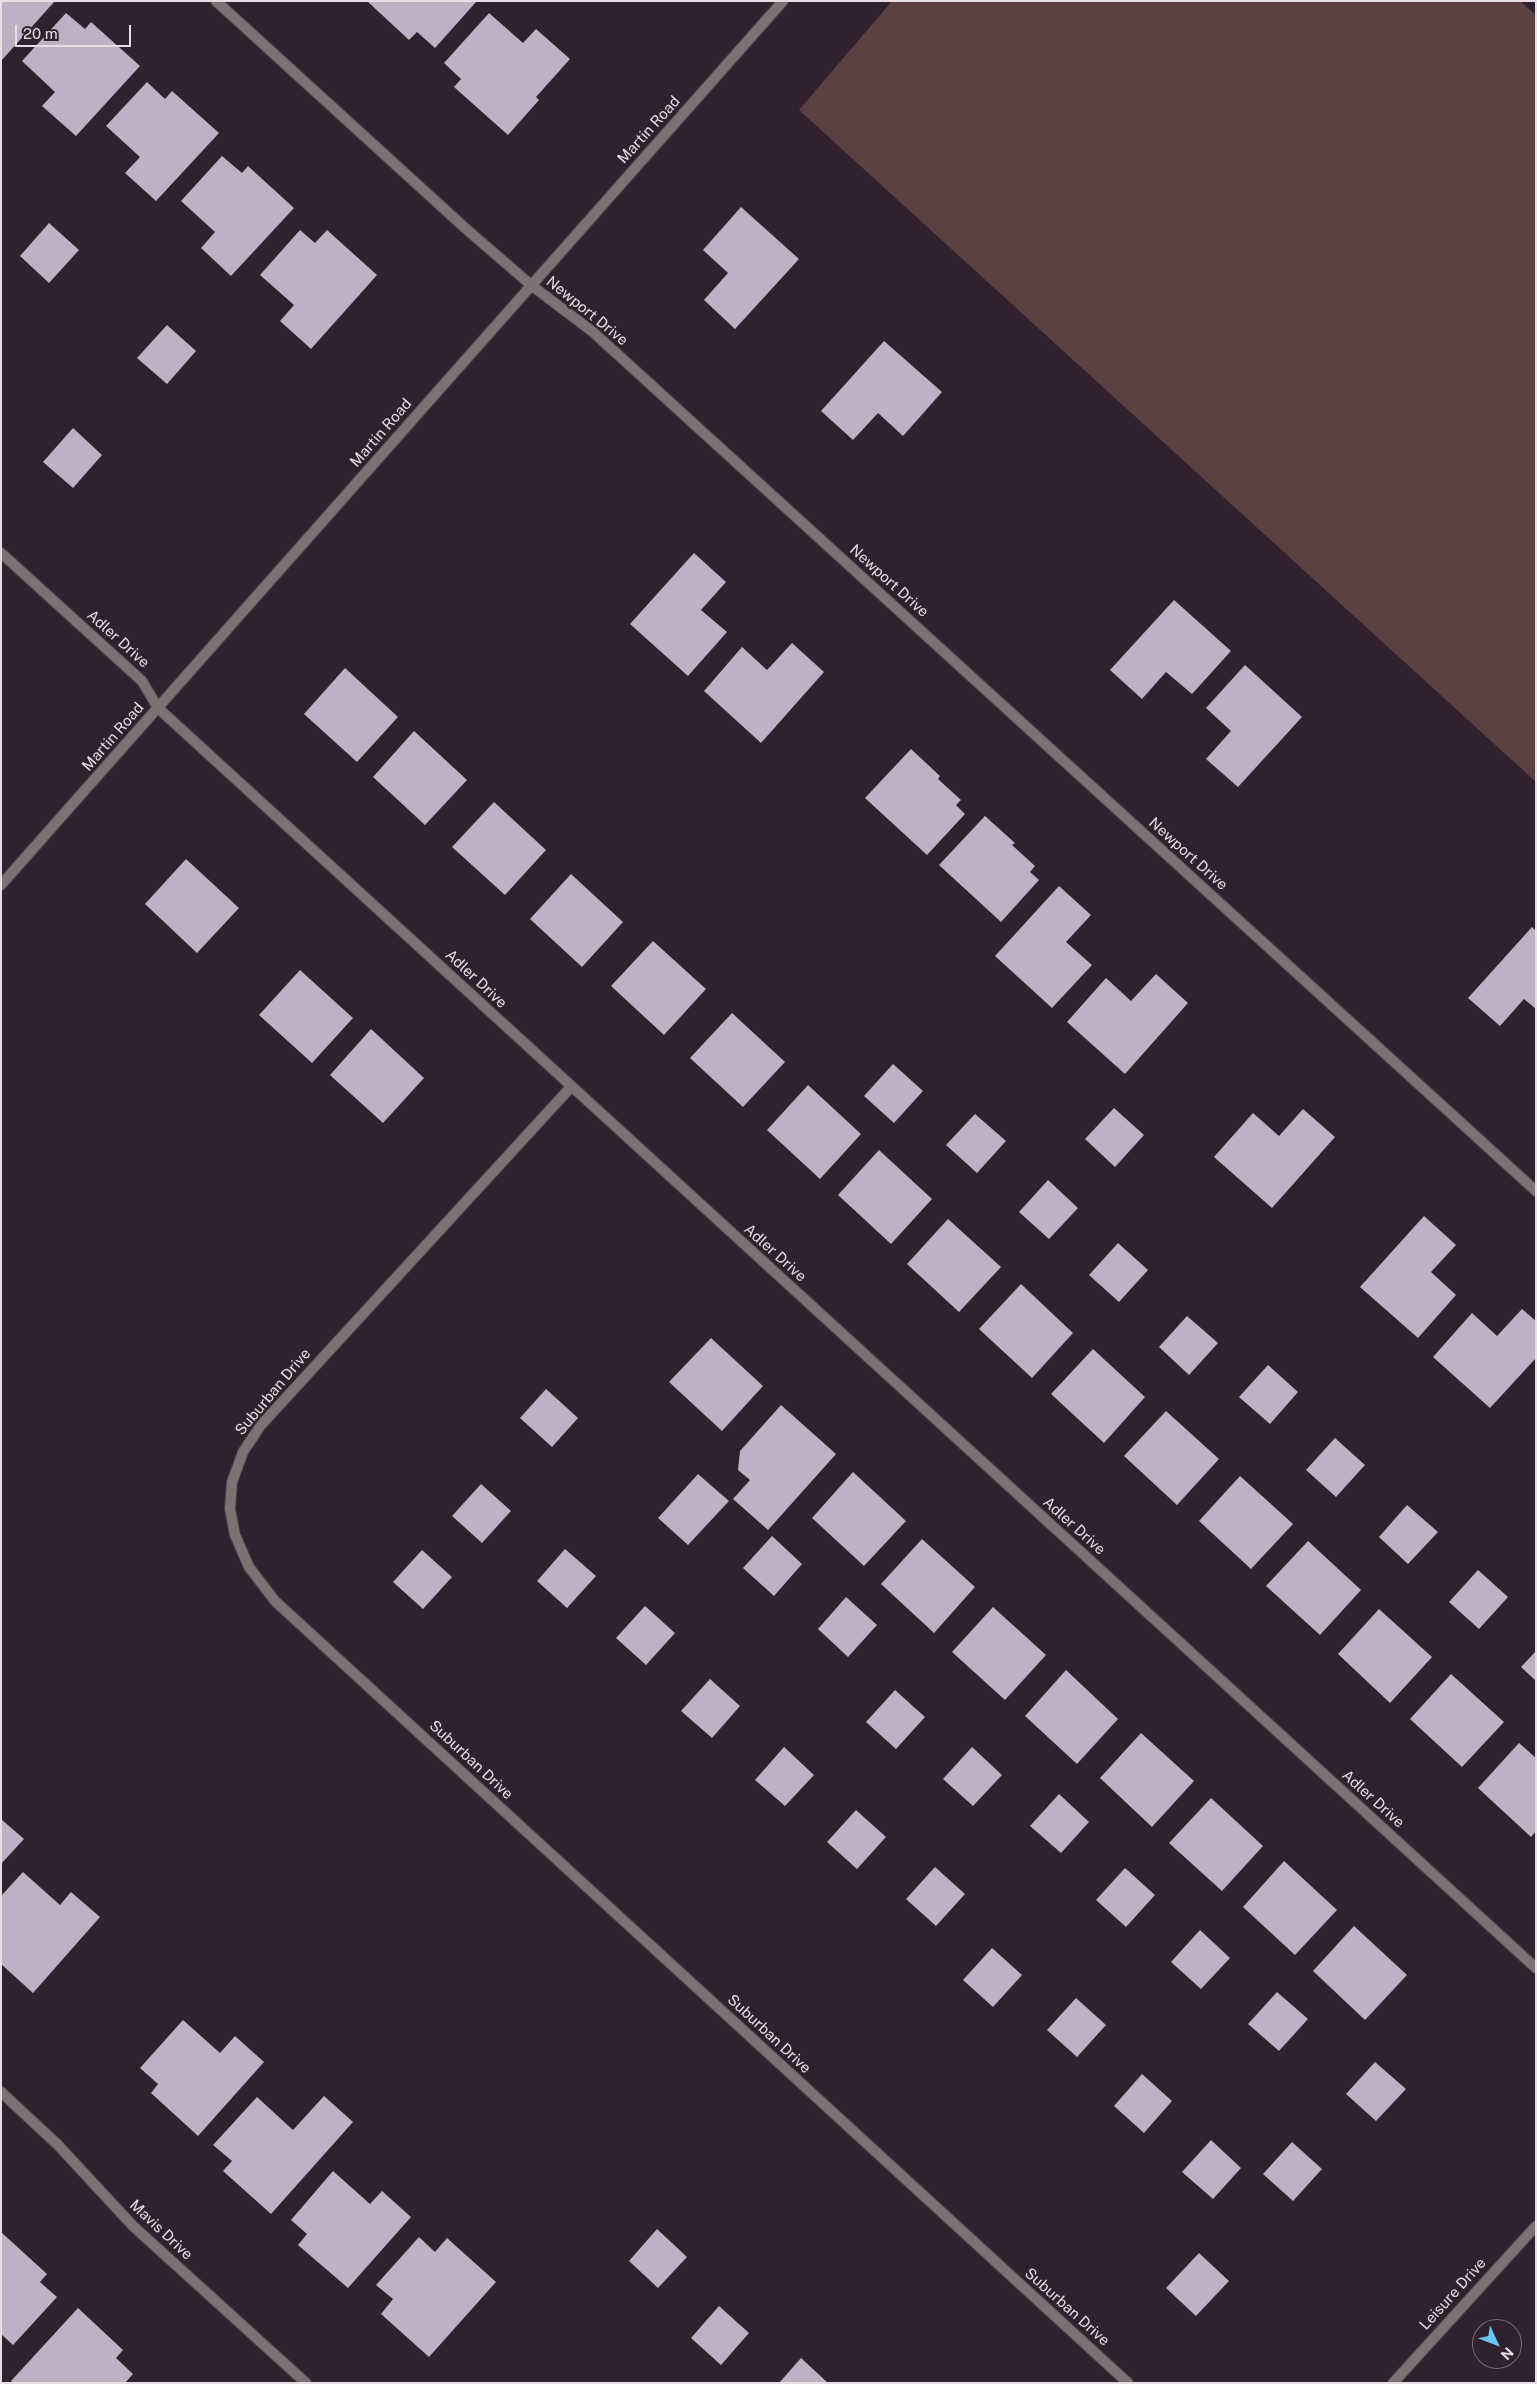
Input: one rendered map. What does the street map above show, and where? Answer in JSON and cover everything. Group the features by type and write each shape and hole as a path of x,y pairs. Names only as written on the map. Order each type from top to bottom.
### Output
{"street":[{"name":"Newport Drive","path":"216,1 464,227 532,285 593,332 1536,1191"},
{"name":"Martin Road","path":"1,885 784,1"},
{"name":"Adler Drive","path":"1,553 142,681 158,708 1536,1968"},
{"name":"Suburban Drive","path":"571,1087 261,1424 243,1452 232,1482 230,1509 235,1535 249,1567 275,1601 1128,2383"},
{"name":"Mavis Drive","path":"1,2092 58,2145 133,2226 306,2383"},
{"name":"Leisure Drive","path":"1393,2383 1536,2226"}],"shaded area":[{"path":"892,1 1520,1 1536,15 1536,782 799,110"}],"building":[{"path":"1,1 55,1 1,61"},
{"path":"367,1 477,1 435,48 417,32 409,40"},
{"path":"66,13 85,29 91,22 140,66 76,136 42,106 55,92 22,61"},
{"path":"489,13 523,43 536,29 570,59 536,97 539,100 508,135 454,87 461,79 444,63"},
{"path":"147,82 165,99 172,91 219,133 156,201 125,173 140,157 106,126"},
{"path":"222,156 242,173 248,166 294,208 231,276 201,248 215,232 181,201"},
{"path":"741,207 799,259 735,329 704,300 728,273 703,250"},
{"path":"49,223 79,250 49,283 20,256"},
{"path":"300,230 315,243 327,230 377,275 311,349 280,321 294,305 260,275"},
{"path":"167,325 196,351 167,384 137,358"},
{"path":"884,341 942,392 903,436 878,413 853,440 821,411"},
{"path":"73,428 102,455 73,488 43,462"},
{"path":"694,553 726,582 701,610 727,632 688,676 630,624"},
{"path":"1174,600 1231,651 1192,694 1166,672 1142,699 1110,670"},
{"path":"792,643 824,672 761,743 704,691 742,647 767,670"},
{"path":"1245,665 1302,717 1238,787 1206,759 1231,731 1206,708"},
{"path":"345,668 398,717 357,762 304,714"},
{"path":"414,731 467,780 425,825 373,777"},
{"path":"911,749 940,776 938,779 961,800 956,805 965,814 927,855 865,798"},
{"path":"494,802 546,850 505,895 452,847"},
{"path":"985,816 1015,843 1012,845 1035,866 1030,872 1039,880 1001,922 939,865"},
{"path":"186,859 239,908 197,953 145,904"},
{"path":"571,874 623,922 582,967 530,919"},
{"path":"1059,886 1091,915 1066,942 1092,965 1052,1008 995,956"},
{"path":"1532,927 1536,931 1536,1009 1524,999 1500,1026 1468,998"},
{"path":"653,941 706,989 664,1035 611,986"},
{"path":"300,970 353,1018 312,1063 259,1015"},
{"path":"1156,974 1188,1003 1125,1074 1067,1022 1106,978 1131,1001"},
{"path":"732,1013 785,1062 743,1107 690,1058"},
{"path":"371,1029 424,1078 383,1123 330,1075"},
{"path":"893,1064 923,1091 894,1123 864,1096"},
{"path":"808,1085 861,1134 820,1179 767,1130"},
{"path":"1114,1108 1144,1135 1115,1167 1085,1139"},
{"path":"1303,1109 1335,1137 1272,1208 1214,1157 1253,1113 1279,1136"},
{"path":"975,1114 1006,1141 977,1173 946,1145"},
{"path":"879,1150 932,1199 891,1244 838,1195"},
{"path":"1048,1180 1078,1208 1049,1239 1019,1212"},
{"path":"1424,1216 1456,1245 1431,1272 1456,1295 1418,1338 1360,1287"},
{"path":"948,1219 1001,1267 959,1312 907,1264"},
{"path":"1118,1243 1148,1270 1119,1302 1089,1275"},
{"path":"1021,1284 1073,1333 1032,1378 979,1329"},
{"path":"1522,1309 1536,1321 1536,1358 1490,1408 1433,1357 1472,1313 1497,1336"},
{"path":"1187,1316 1218,1343 1189,1375 1159,1347"},
{"path":"711,1338 763,1386 722,1431 669,1382"},
{"path":"1093,1349 1145,1397 1104,1443 1051,1394"},
{"path":"1268,1365 1298,1392 1270,1424 1239,1397"},
{"path":"546,1389 578,1418 552,1447 520,1418"},
{"path":"781,1405 836,1454 768,1530 733,1499 750,1480 738,1470 740,1451"},
{"path":"1166,1411 1219,1459 1177,1505 1124,1456"},
{"path":"1335,1438 1365,1465 1336,1497 1306,1470"},
{"path":"853,1472 906,1521 864,1566 812,1518"},
{"path":"698,1474 729,1501 688,1545 658,1518"},
{"path":"1240,1476 1293,1524 1251,1569 1199,1521"},
{"path":"481,1484 511,1511 482,1543 452,1516"},
{"path":"1407,1505 1438,1532 1408,1564 1379,1537"},
{"path":"772,1536 802,1564 774,1596 743,1568"},
{"path":"922,1539 975,1587 934,1633 881,1584"},
{"path":"1308,1541 1361,1590 1320,1635 1266,1586"},
{"path":"565,1549 596,1576 567,1608 537,1581"},
{"path":"422,1550 452,1577 423,1609 393,1582"},
{"path":"1478,1570 1508,1597 1479,1629 1449,1602"},
{"path":"846,1597 877,1625 848,1657 818,1629"},
{"path":"645,1606 675,1633 646,1665 616,1638"},
{"path":"993,1607 1046,1655 1005,1700 952,1652"},
{"path":"1379,1609 1432,1657 1390,1703 1338,1654"},
{"path":"1536,1651 1536,1681 1521,1667"},
{"path":"1066,1670 1118,1719 1077,1764 1025,1716"},
{"path":"1451,1674 1504,1722 1462,1767 1410,1719"},
{"path":"710,1679 740,1706 712,1738 681,1711"},
{"path":"895,1690 925,1717 896,1749 866,1722"},
{"path":"1141,1733 1194,1781 1152,1827 1100,1778"},
{"path":"1519,1743 1536,1758 1536,1831 1531,1837 1478,1788"},
{"path":"784,1747 814,1775 785,1806 755,1780"},
{"path":"972,1747 1002,1775 973,1806 943,1779"},
{"path":"1059,1794 1089,1822 1061,1853 1030,1826"},
{"path":"1211,1798 1263,1846 1222,1891 1169,1843"},
{"path":"856,1810 886,1837 857,1869 827,1842"},
{"path":"1,1819 24,1839 1,1864"},
{"path":"1284,1861 1337,1910 1295,1955 1243,1907"},
{"path":"935,1867 965,1894 936,1926 906,1899"},
{"path":"1125,1868 1155,1895 1126,1927 1096,1900"},
{"path":"23,1872 60,1905 71,1892 100,1917 33,1993 1,1964 1,1896"},
{"path":"1354,1926 1407,1975 1365,2020 1313,1971"},
{"path":"1200,1930 1230,1958 1201,1989 1171,1962"},
{"path":"992,1948 1022,1975 993,2007 963,1980"},
{"path":"1277,1992 1308,2019 1279,2051 1248,2024"},
{"path":"1076,1998 1106,2025 1077,2057 1047,2030"},
{"path":"183,2020 220,2053 235,2036 264,2062 198,2136 151,2093 158,2084 140,2068"},
{"path":"1375,2062 1406,2089 1376,2121 1346,2094"},
{"path":"1142,2074 1172,2101 1144,2133 1114,2106"},
{"path":"324,2096 353,2122 271,2214 223,2171 232,2161 213,2145 257,2097 293,2130"},
{"path":"1211,2140 1241,2168 1213,2199 1182,2172"},
{"path":"1292,2142 1322,2169 1293,2201 1263,2174"},
{"path":"333,2171 370,2204 382,2191 411,2217 348,2288 298,2245 307,2234 291,2220"},
{"path":"657,2229 687,2257 658,2288 629,2261"},
{"path":"1,2232 47,2274 40,2282 57,2297 13,2345 1,2334"},
{"path":"419,2237 435,2252 447,2238 496,2282 429,2357 381,2314 393,2299 376,2285"},
{"path":"1199,2253 1229,2281 1196,2316 1166,2288"},
{"path":"719,2306 749,2333 721,2365 691,2338"},
{"path":"78,2308 123,2350 116,2358 133,2374 125,2383 13,2383 11,2381"},
{"path":"801,2358 828,2383 779,2383"}]}
